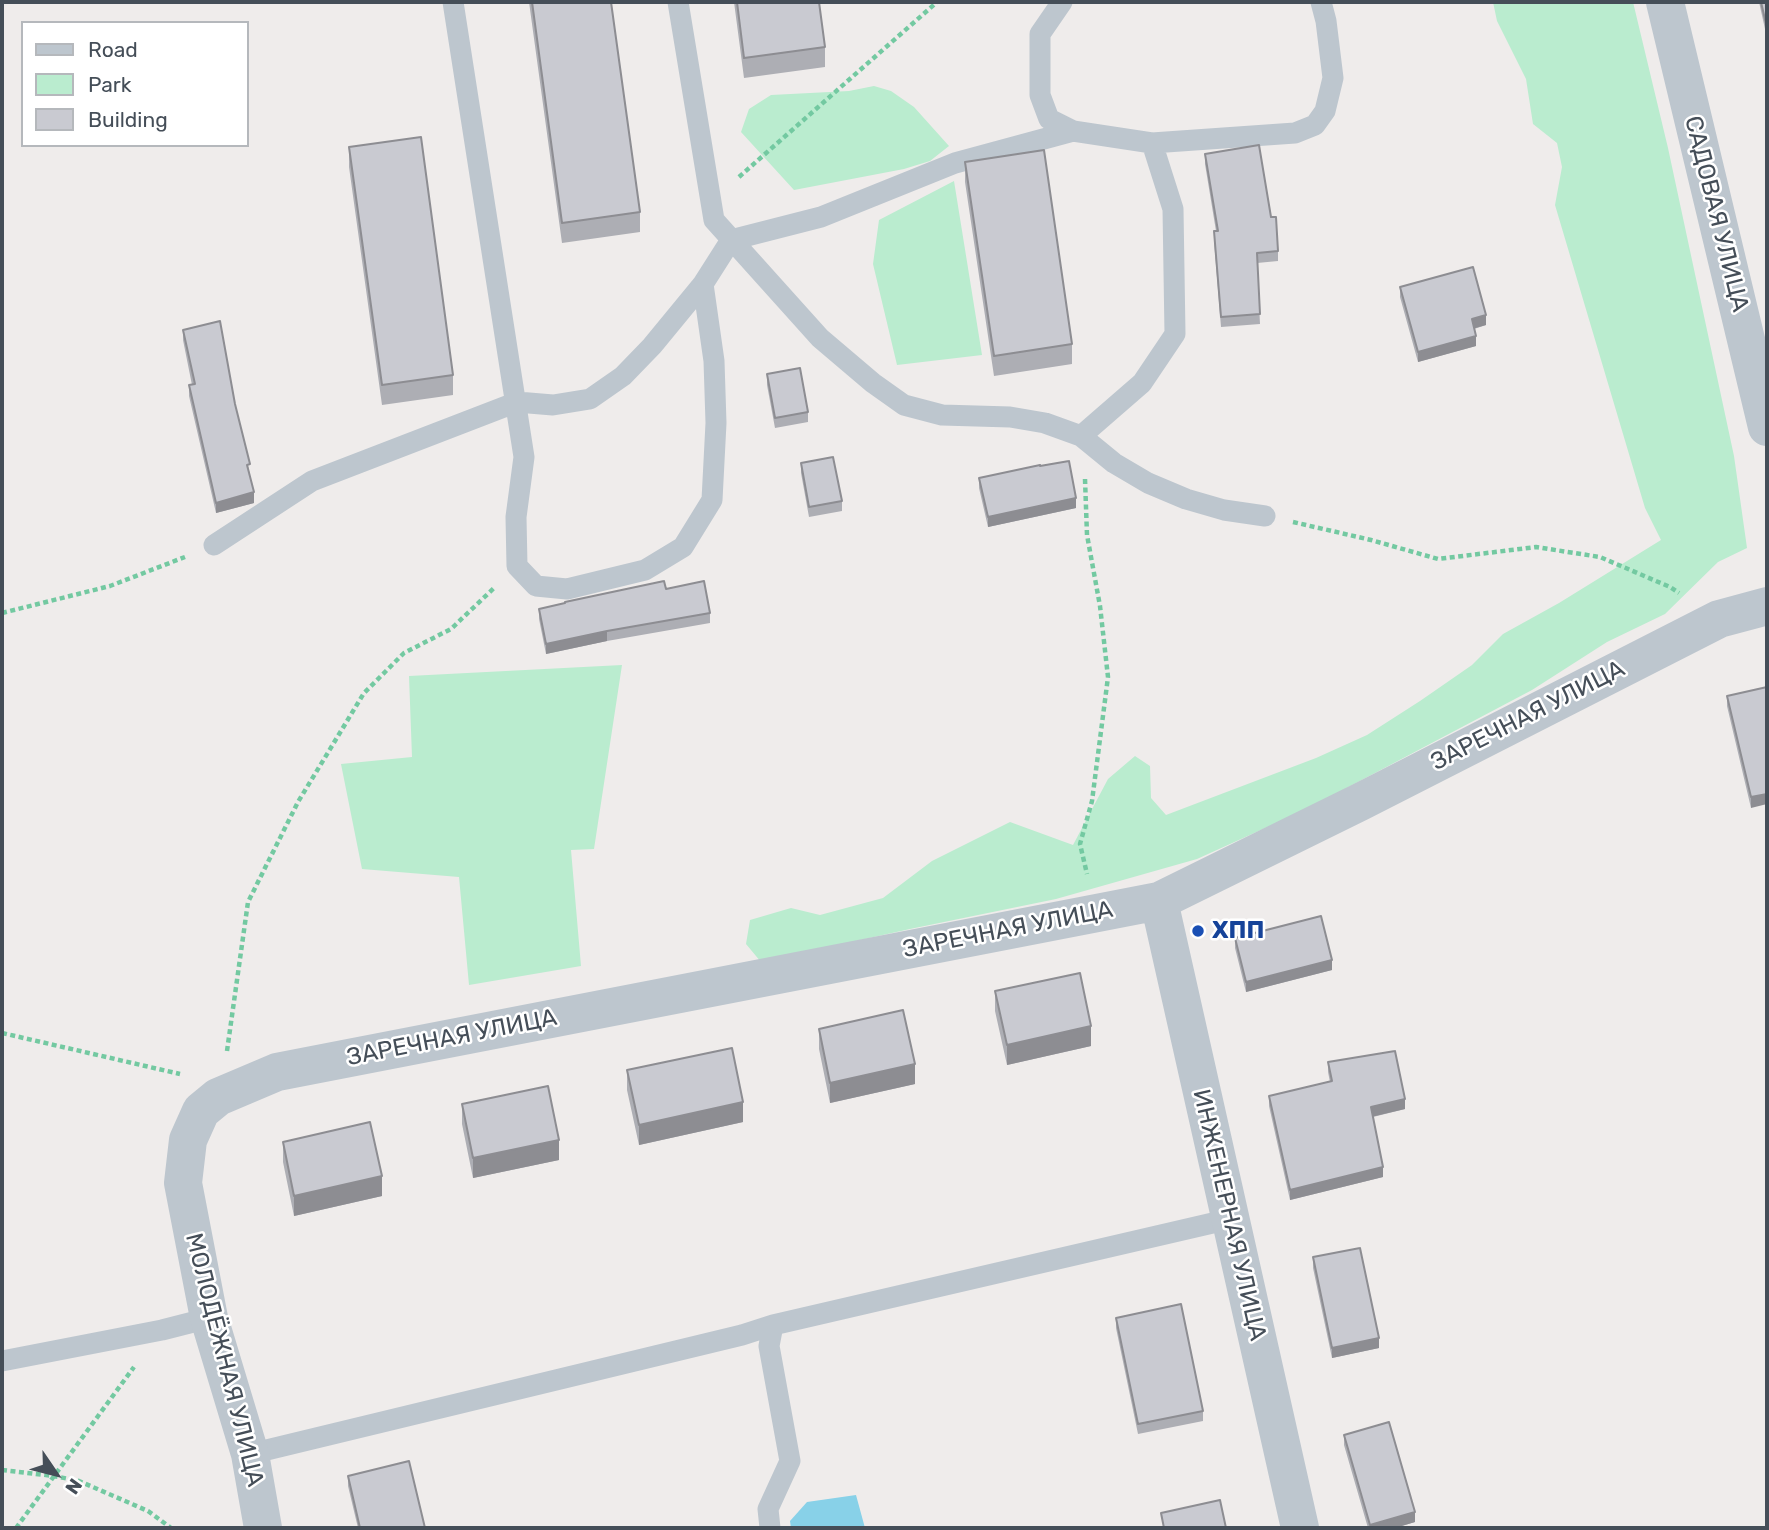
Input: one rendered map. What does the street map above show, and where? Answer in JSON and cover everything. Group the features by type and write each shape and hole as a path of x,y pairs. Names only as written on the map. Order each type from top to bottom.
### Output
{"street":[{"name":"САДОВАЯ УЛИЦА","path":"1665,2 1767,427"},
{"name":"ЗАРЕЧНАЯ УЛИЦА","path":"214,1097 277,1072 1159,901 1719,619 1767,606"},
{"name":"ИНЖЕНЕРНАЯ УЛИЦА","path":"1159,901 1300,1528"},
{"name":"МОЛОДЁЖНАЯ УЛИЦА","path":"214,1097 188,1140 183,1183 209,1318 250,1454 263,1528"}],"lane":[{"path":"453,2 524,457 516,517 517,566 536,586 567,589 645,570 682,547 712,500 716,423 714,361 703,285"},
{"path":"678,2 714,220 820,338 873,383 904,405 942,415 1010,417 1045,423 1081,436 1114,463 1148,483 1185,499 1224,510 1265,516"},
{"path":"1062,2 1040,34 1040,95 1049,119 1073,131 1152,143 1296,133 1315,125 1325,111 1333,78 1321,2"},
{"path":"214,545 312,481 517,402 553,405 590,399 623,376 652,346 703,285 731,240 821,217 955,163 1073,131"},
{"path":"1081,436 1142,383 1175,334 1173,209 1152,143"},
{"path":"250,1454 742,1335 773,1325 1230,1219"},
{"path":"2,1361 162,1330 209,1318"},
{"path":"770,1528 768,1509 789,1461 769,1346 773,1325"}],"path":[{"path":"711,202 937,2"},
{"path":"1081,436 1087,535 1100,606 1108,677 1093,801 1080,844 1096,913"},
{"path":"1265,516 1371,540 1438,559 1536,547 1600,557 1670,587 1719,619"},
{"path":"2,613 110,586 214,545"},
{"path":"2,1033 214,1097 248,902 298,802 364,693 404,653 452,629 517,566"},
{"path":"16,1528 162,1330"},
{"path":"2,1470 79,1481 148,1511 171,1528"}],"green space":[{"path":"1493,2 1633,2 1668,148 1734,456 1747,548 1718,562 1665,614 1607,642 1532,690 1305,810 1197,859 1056,899 761,962 746,944 750,920 791,908 820,915 883,898 932,861 1010,822 1073,845 1108,779 1135,756 1150,766 1151,798 1166,815 1316,758 1367,735 1472,665 1503,634 1661,540 1645,508 1555,205 1562,167 1557,143 1533,124 1526,79 1497,21"},
{"path":"874,86 891,91 914,107 949,146 930,161 904,169 794,190 741,132 749,109 771,95 849,91"},
{"path":"954,181 982,355 897,365 873,264 879,220"},
{"path":"622,665 594,849 571,850 581,966 469,985 459,877 362,869 341,764 412,757 409,676"}],"water":[{"path":"856,1495 865,1528 791,1528 790,1521 807,1502"}],"building":[{"path":"532,2 611,2 640,212 562,223"},
{"path":"737,2 819,2 825,47 744,58"},
{"path":"1761,2 1767,2 1767,28"},
{"path":"421,137 453,375 382,385 349,147"},
{"path":"1259,145 1271,217 1276,217 1278,251 1257,253 1260,314 1221,317 1214,231 1218,231 1205,154"},
{"path":"1044,150 1072,344 994,356 965,162"},
{"path":"1473,267 1486,315 1472,319 1476,336 1418,352 1400,287"},
{"path":"220,321 254,492 216,503 189,385 195,384 183,330"},
{"path":"800,368 808,412 775,418 767,374"},
{"path":"833,457 842,501 809,507 801,463"},
{"path":"1069,461 1076,498 988,517 979,478"},
{"path":"664,581 666,589 704,581 710,613 546,644 539,609"},
{"path":"1767,687 1767,794 1751,797 1727,696"},
{"path":"1321,916 1332,960 1246,982 1235,938"},
{"path":"1080,973 1091,1026 1007,1045 995,991"},
{"path":"903,1010 915,1064 830,1083 819,1029"},
{"path":"732,1048 743,1102 639,1125 627,1070"},
{"path":"1395,1051 1405,1099 1371,1107 1383,1167 1290,1190 1269,1096 1332,1081 1328,1062"},
{"path":"548,1086 559,1140 473,1158 462,1104"},
{"path":"370,1122 382,1176 294,1196 283,1142"},
{"path":"1360,1248 1379,1338 1332,1348 1313,1257"},
{"path":"1181,1304 1203,1411 1138,1424 1116,1318"},
{"path":"1389,1422 1415,1512 1370,1525 1344,1435"},
{"path":"409,1461 425,1528 360,1528 348,1476"},
{"path":"1220,1500 1226,1528 1164,1528 1161,1513"}],"place":[{"name":"ХПП","path":"1198,931"}]}
